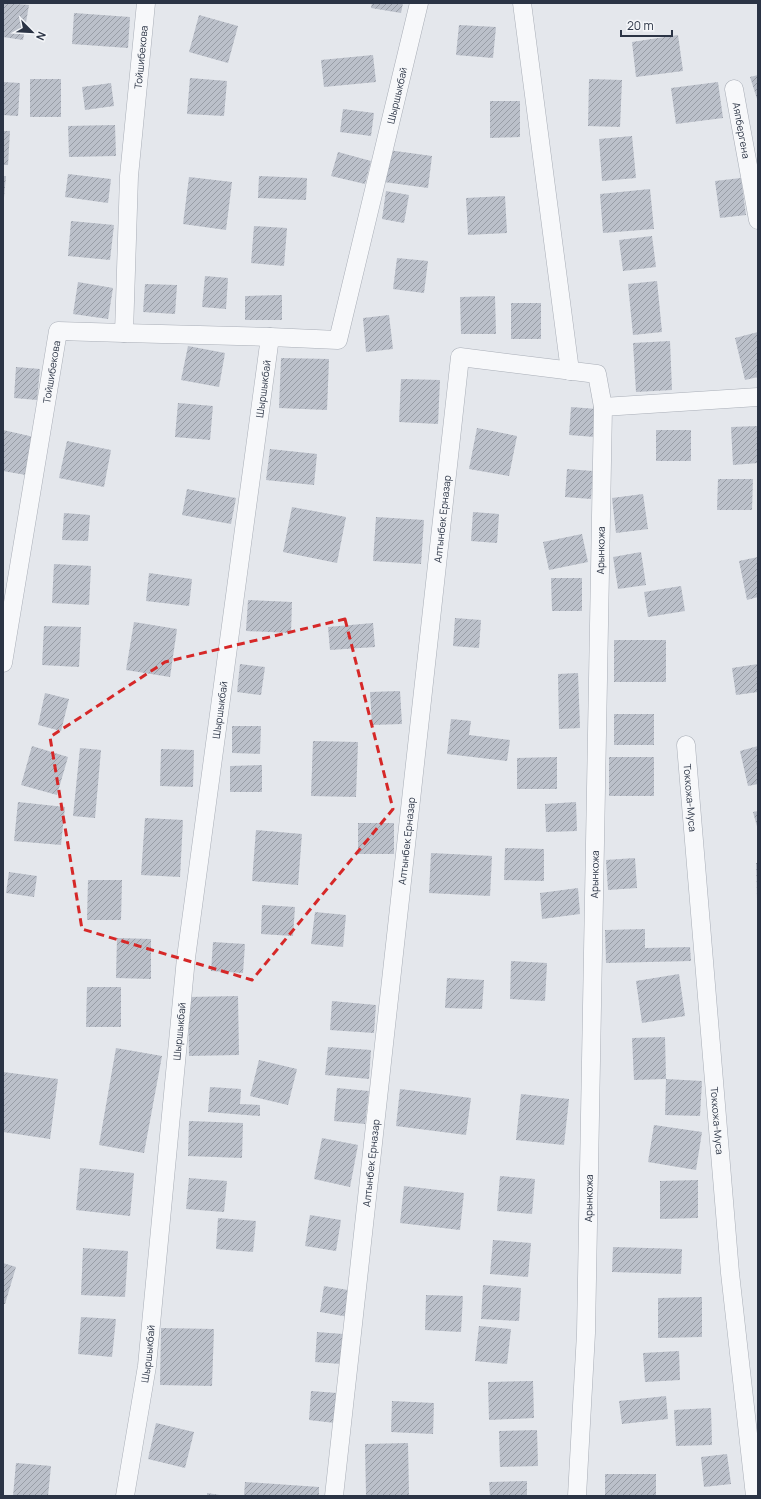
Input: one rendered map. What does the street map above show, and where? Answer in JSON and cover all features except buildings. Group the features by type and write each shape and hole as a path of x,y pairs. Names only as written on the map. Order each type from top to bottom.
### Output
{"street":[{"name":"Тойшибекова","path":"3,663 58,331 124,333 129,176 146,3"},
{"name":"Шыршыкбай","path":"125,1496 147,1366 186,958 270,337 338,340 420,3"},
{"path":"522,3 570,371"},
{"name":"Аяпбергена","path":"734,88 758,220"},
{"path":"124,333 270,337"},
{"name":"Алтынбек Ерназар","path":"334,1496 460,357 597,374 603,407"},
{"path":"603,407 758,397"},
{"name":"Арынкожа","path":"577,1496 586,1325 603,407"},
{"name":"Токкожа-Муса","path":"686,746 730,1273 755,1496"}],"highlighted area":[{"path":"345,619 393,809 252,980 82,929 50,737 165,662"}]}
